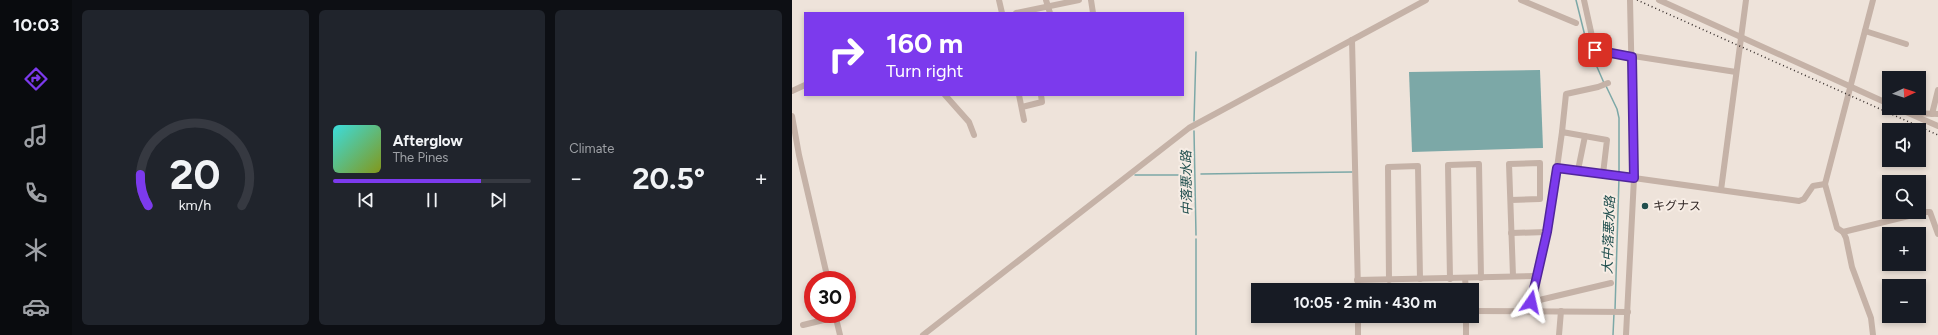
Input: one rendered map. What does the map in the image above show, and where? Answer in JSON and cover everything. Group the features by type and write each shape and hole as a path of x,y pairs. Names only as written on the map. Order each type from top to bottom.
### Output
{"street":[{"path":"999,0 1002,12"},
{"path":"1019,12 1048,3 1079,0"},
{"path":"1091,0 1093,12"},
{"path":"923,335 1189,128 1426,0"},
{"path":"1521,0 1576,23"},
{"path":"1584,0 1595,50 1632,57 1736,72"},
{"path":"1626,335 1634,178 1630,0"},
{"path":"1659,0 1882,101"},
{"path":"1721,190 1746,0"},
{"path":"1873,0 1825,184 1837,228 1843,232 1852,267 1871,318 1873,335"},
{"path":"1865,31 1906,44"},
{"path":"1352,40 1357,283"},
{"path":"1529,310 1547,232 1562,132 1566,94 1602,86 1608,83"},
{"path":"792,91 804,85"},
{"path":"1935,114 1938,90"},
{"path":"946,96 968,122 974,136"},
{"path":"1019,96 1024,120"},
{"path":"1022,107 1042,102 1041,96"},
{"path":"1911,115 1938,126"},
{"path":"792,116 799,155 826,271"},
{"path":"1562,132 1607,140 1602,174"},
{"path":"1578,170 1584,136"},
{"path":"1511,200 1540,199 1540,163 1509,164 1512,276"},
{"path":"1450,278 1448,165 1479,164 1481,278"},
{"path":"1389,280 1388,167 1418,166 1420,279"},
{"path":"1557,168 1799,201 1804,199 1813,186 1825,184"},
{"path":"1843,232 1930,212 1938,234"},
{"path":"1512,233 1547,232"},
{"path":"1357,280 1536,276"},
{"path":"1466,278 1466,283"},
{"path":"1531,302 1611,283"},
{"path":"1479,311 1529,310 1628,312"},
{"path":"1559,335 1561,311"},
{"path":"803,325 809,323"},
{"path":"837,323 840,335"},
{"path":"1358,323 1358,335"},
{"path":"1466,323 1466,335"}],"water":[{"path":"1540,70 1543,148 1412,152 1409,72"}],"waterway":[{"name":"大中落悪水路","path":"1576,0 1587,44 1604,83"},
{"name":"中落悪水路","path":"1194,121 1196,52"},
{"name":"大中落悪水路","path":"1606,86 1617,109 1619,118 1619,174"},
{"name":"中落悪水路","path":"1194,131 1196,235"},
{"path":"1201,174 1352,172"},
{"path":"1135,175 1192,175"},
{"name":"大中落悪水路","path":"1615,310 1619,178"},
{"name":"中落悪水路","path":"1196,239 1196,335"},
{"name":"大中落悪水路","path":"1613,335 1614,313"}],"railway":[{"path":"1637,0 1938,135"}],"place":[{"name":"キグナス","path":"1645,206"}],"route":[{"path":"1531,302 1547,232 1557,168 1634,178 1632,57 1595,50"}]}
